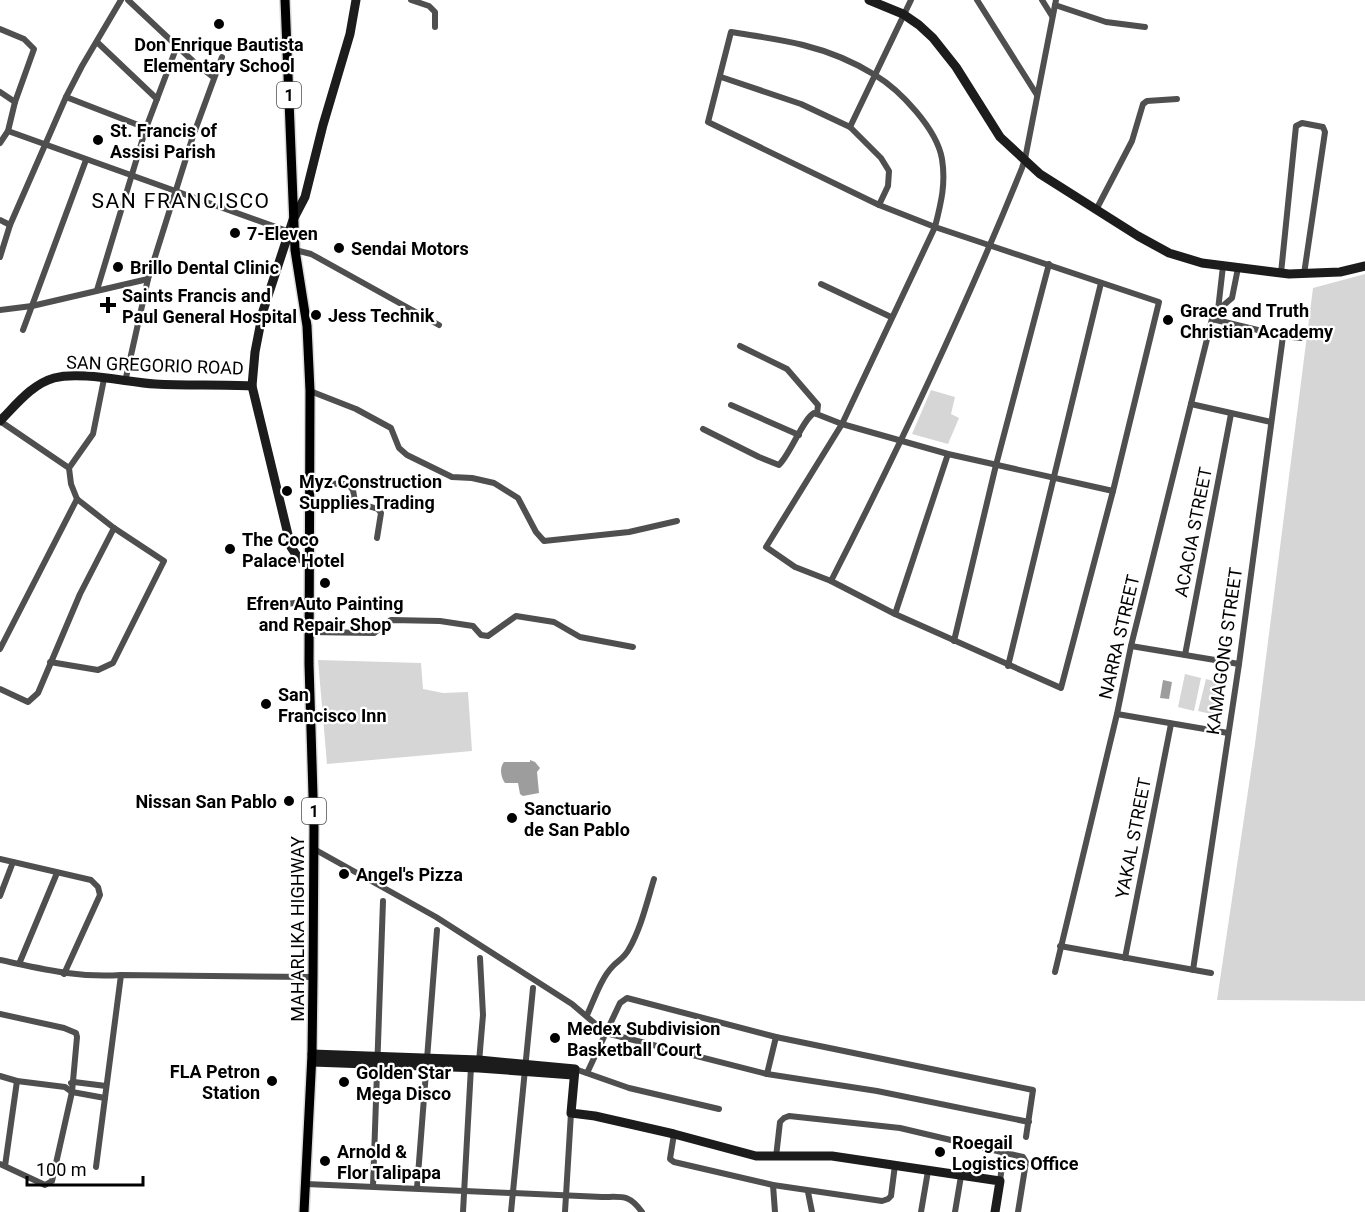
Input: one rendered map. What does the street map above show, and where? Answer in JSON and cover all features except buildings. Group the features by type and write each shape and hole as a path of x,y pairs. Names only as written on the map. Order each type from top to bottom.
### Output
{"main road":[{"name":"MAHARLIKA HIGHWAY","path":"285,0 293,220 295,250 307,326 310,392 309,632 314,849 312,1058 304,1212"}],"street":[{"path":"0,257 10,225 66,98 81,66 120,0"},
{"path":"128,0 195,63 213,76"},
{"path":"309,564 297,556 291,547 252,386 255,352 263,311 293,220 305,197 323,125 350,34 356,0"},
{"path":"411,0 429,6 435,12 435,27"},
{"path":"869,0 903,14 933,38 956,67 1000,137 1040,174 1169,253 1202,263 1281,273 1341,272 1365,266"},
{"path":"850,127 911,0"},
{"path":"977,0 1037,96"},
{"path":"1042,0 1052,16"},
{"path":"831,581 902,441 991,245 1025,159 1055,3 1106,22 1145,27"},
{"path":"0,29 24,39 34,49 15,102 8,131 0,143"},
{"path":"721,77 708,122 879,205 935,226 1159,302 1113,491 1061,688 895,614 831,581 795,567 765,547 842,424 935,226 944,194 942,157 929,129 914,109 876,75 832,54 804,45 731,32 721,77"},
{"path":"97,42 157,99"},
{"path":"98,290 146,128 177,46"},
{"path":"125,382 148,279 213,76 222,57"},
{"path":"721,77 801,104 850,127 881,158 889,171 888,186 879,205"},
{"path":"0,92 15,102"},
{"path":"66,98 146,128"},
{"path":"1096,210 1132,141 1143,104 1147,101 1177,99"},
{"path":"1281,273 1296,126 1302,123 1323,127 1325,132 1304,274"},
{"path":"8,131 290,232"},
{"path":"23,330 86,160"},
{"path":"0,220 10,225"},
{"path":"295,250 311,254 439,325"},
{"path":"954,641 996,465 1049,264"},
{"name":"NARRA STREET","path":"1218,310 1223,266"},
{"name":"NARRA STREET","path":"1055,972 1117,714 1131,646 1212,320 1218,310 1232,298 1238,268"},
{"path":"0,310 32,306 148,279"},
{"path":"1008,666 1101,283"},
{"path":"821,284 891,317"},
{"path":"1212,320 1301,338"},
{"name":"KAMAGONG STREET","path":"1193,970 1239,664 1283,336"},
{"path":"740,346 787,369 818,405 817,414"},
{"name":"SAN GREGORIO ROAD","path":"0,421 37,384 54,378 75,376 125,382 252,386"},
{"path":"69,468 93,434 104,379"},
{"path":"310,392 356,409 391,428 399,448 407,455 452,477 472,478 494,483 518,498 536,532 544,541 629,532 677,522"},
{"path":"1191,404 1271,422"},
{"path":"731,405 799,435"},
{"path":"702,429 779,465 809,415 814,413 842,424 948,454 1113,491"},
{"name":"ACACIA STREET","path":"1185,655 1231,414"},
{"path":"0,421 69,468 77,499 114,528 164,561 113,663 98,670 50,662"},
{"path":"895,614 948,454"},
{"path":"309,483 348,484 353,490 355,502"},
{"path":"0,649 77,499"},
{"path":"309,505 355,502 378,508 381,513 377,538"},
{"path":"0,689 28,702 38,693 80,594 114,528"},
{"path":"251,609 309,601"},
{"path":"309,632 374,633 390,620 420,620 455,622 473,626 481,635 489,636 516,616 554,622 580,637 633,646"},
{"path":"1131,646 1239,664"},
{"path":"1117,714 1228,733"},
{"name":"YAKAL STREET","path":"1125,958 1171,724"},
{"path":"314,849 436,917 587,1015 606,1033 767,1074 877,1091 1029,1122"},
{"path":"0,859 91,880 98,887 100,895 64,974"},
{"path":"0,896 13,862"},
{"path":"19,964 57,873"},
{"path":"587,1015 608,974 614,965 623,959 637,933 654,879"},
{"path":"373,1186 383,901"},
{"path":"417,1188 437,930"},
{"path":"1060,946 1211,973"},
{"path":"463,1212 475,1064 483,1015 480,958"},
{"path":"0,960 64,974 91,977 121,975 313,978"},
{"path":"96,1167 121,975"},
{"path":"511,1212 533,988"},
{"path":"565,1212 571,1113 579,1072 606,1033 620,1003 627,998 776,1037 990,1079 1033,1090 1026,1137"},
{"path":"0,1014 64,1028 76,1033 72,1092 52,1181 45,1185 2,1165 18,1081"},
{"path":"767,1074 776,1037"},
{"path":"312,1058 475,1064 579,1072 629,1088 719,1109"},
{"path":"0,1076 18,1081 65,1087 72,1092 105,1098"},
{"path":"65,1087 74,1082 106,1086"},
{"path":"571,1113 595,1116 674,1134 756,1156 832,1156 1000,1181"},
{"path":"776,1157 780,1122 789,1116 900,1128 1004,1151 1023,1157 1026,1162 1018,1212"},
{"path":"674,1134 669,1155 670,1160 674,1162 808,1192 882,1201 891,1196 894,1165"},
{"path":"995,1212 1004,1151"},
{"path":"921,1212 928,1171"},
{"path":"955,1212 961,1176"},
{"path":"306,1184 627,1197 642,1212"},
{"path":"773,1185 775,1212"},
{"path":"808,1192 812,1212"}],"shaded area":[{"path":"1365,274 1365,1001 1217,1000 1255,744 1313,288"},
{"path":"931,390 955,397 951,414 959,418 948,444 912,434"},
{"path":"318,660 421,663 423,689 443,693 468,692 472,751 327,764"},
{"path":"1185,674 1201,678 1194,711 1178,707"},
{"path":"1206,679 1224,684 1216,715 1198,711"},
{"path":"1163,680 1172,682 1169,699 1160,698"},
{"path":"530,760 540,768 537,772 539,793 523,796 520,794 518,783 505,783 501,767 504,762 530,762"}],"place":[{"name":"Don Enrique Bautista Elementary School","path":"219,24"},
{"name":"St. Francis of Assisi Parish","path":"98,140"},
{"name":"7-Eleven","path":"235,233"},
{"name":"Sendai Motors","path":"339,248"},
{"name":"Brillo Dental Clinic","path":"118,267"},
{"name":"Saints Francis and Paul General Hospital","path":"108,305"},
{"name":"Jess Technik","path":"316,315"},
{"name":"Grace and Truth Christian Academy","path":"1168,320"},
{"name":"Myz Construction Supplies Trading","path":"287,491"},
{"name":"The Coco Palace Hotel","path":"230,549"},
{"name":"Efren Auto Painting and Repair Shop","path":"325,583"},
{"name":"San Francisco Inn","path":"266,704"},
{"name":"Nissan San Pablo","path":"289,801"},
{"name":"Sanctuario de San Pablo","path":"512,818"},
{"name":"Angel's Pizza","path":"344,874"},
{"name":"Medex Subdivision Basketball Court","path":"555,1038"},
{"name":"FLA Petron Station","path":"272,1081"},
{"name":"Golden Star Mega Disco","path":"344,1082"},
{"name":"Roegail Logistics Office","path":"940,1152"},
{"name":"Arnold & Flor Talipapa","path":"325,1161"}],"district":[{"name":"SAN FRANCISCO","path":"181,201"}]}
